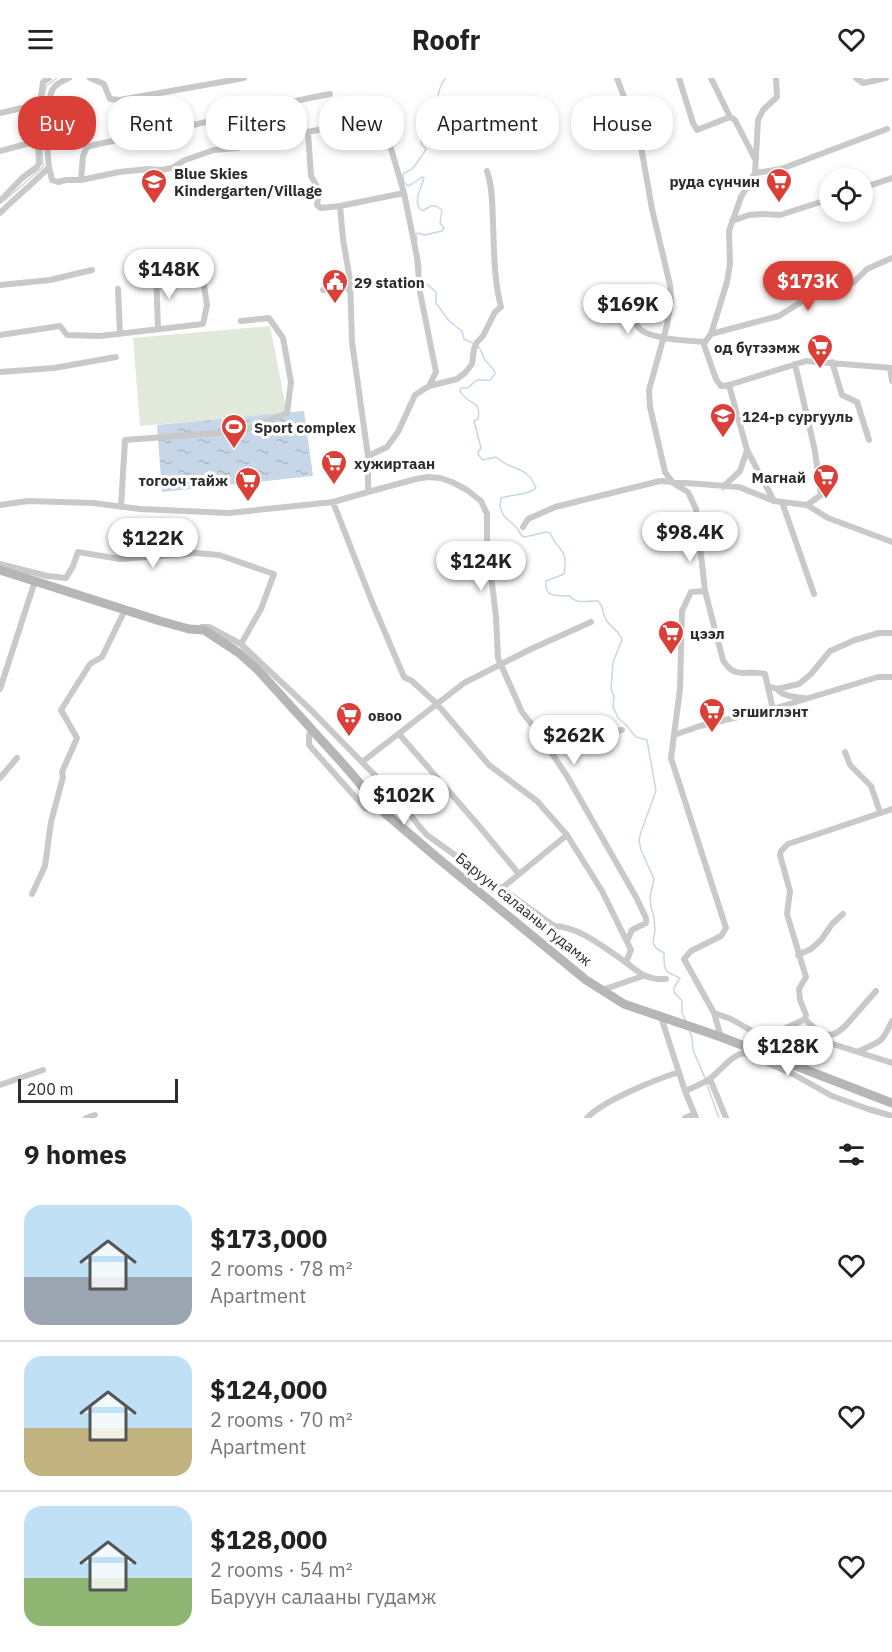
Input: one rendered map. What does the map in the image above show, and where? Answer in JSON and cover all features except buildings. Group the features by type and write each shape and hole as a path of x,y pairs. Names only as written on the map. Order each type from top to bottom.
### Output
{"main road":[{"name":"Баруун салааны гудамж","path":"0,570 175,625 204,630 239,653 258,670 381,808 444,864 586,980 624,1004 721,1037 892,1103"}],"street":[{"path":"40,96 43,82 49,78"},
{"path":"69,78 57,84 51,91 47,121 49,167 52,180 58,182 119,172 172,168 185,160 214,150 238,148 253,142 367,121 385,122 404,193 417,257 420,292 436,372 429,386"},
{"path":"90,78 104,84 110,99 120,100 244,78"},
{"path":"617,78 640,141 652,209 670,285 671,301 648,399 665,472 673,483 688,492 696,509 705,591 723,660 727,668 735,672 765,674 773,709"},
{"path":"679,78 697,130 730,117"},
{"path":"711,78 755,160"},
{"path":"776,78 777,97 763,110 758,120 755,173 741,197 729,231 730,264 727,282 711,334 704,345 716,380 721,386 729,385 806,361 891,368 892,381"},
{"path":"856,78 863,83 886,78"},
{"path":"81,180 83,156 87,147 330,94"},
{"path":"0,113 18,109"},
{"path":"755,173 782,169 887,129"},
{"path":"308,132 311,176 319,190 317,205 321,208 404,193"},
{"path":"0,151 18,146"},
{"path":"0,201 22,178 37,167 39,163 38,150"},
{"path":"0,213 49,167"},
{"path":"368,456 387,447 398,432 415,395 429,386 457,379 472,364 476,345 495,312 501,307 493,239 492,183 487,171"},
{"path":"873,184 892,178"},
{"path":"732,221 749,215 780,216 819,203"},
{"path":"340,206 350,288 352,342 368,456 368,492"},
{"path":"711,334 779,316 817,293 847,286 867,269 892,258"},
{"path":"0,335 60,326 67,335 100,336 203,324 207,305 200,259"},
{"path":"0,285 50,280 92,270"},
{"path":"156,272 158,329"},
{"path":"323,290 350,288"},
{"path":"117,289 120,333"},
{"path":"628,298 637,327 641,331 663,338 705,342"},
{"path":"121,507 125,440 243,431 287,413 291,382 283,338 270,318 242,321"},
{"path":"0,372 54,368 116,357"},
{"path":"832,362 842,395 857,402 869,440"},
{"path":"795,364 815,451 821,495 807,505"},
{"path":"729,385 747,450 774,501"},
{"path":"723,487 740,471 747,450"},
{"path":"0,505 28,501 93,503 140,509 229,513 333,502 428,477 440,478 468,490 481,501 487,514 487,541 496,617 498,658 522,712 567,776 646,918 646,923 632,930 627,942"},
{"path":"524,527 528,519 555,507 660,481 739,487 774,501 807,505 828,518 892,542"},
{"path":"333,502 404,677 412,681 437,704 489,765 537,801 567,835 593,876 631,950 626,962"},
{"path":"782,502 814,594"},
{"path":"0,564 47,576 66,578 78,552 120,559 196,553 219,555 274,574 261,609 241,644"},
{"path":"0,689 35,581"},
{"path":"705,591 691,592 682,611 680,689 671,758 726,928 721,936 691,951 684,959 714,1013 721,1037"},
{"path":"32,894 45,866 51,822 63,777 62,772 77,738 61,710 90,664 102,657 125,610"},
{"path":"362,762 464,683 501,663 591,622"},
{"path":"175,625 209,627 241,644 307,706 401,802 427,835 554,926 565,926 578,931 626,962 643,976"},
{"path":"777,689 799,684 811,674 830,651 879,633 892,633"},
{"path":"674,735 700,726 840,690 878,677 892,677"},
{"path":"768,686 790,696 809,698"},
{"path":"312,728 309,745 365,808 381,808"},
{"path":"545,743 575,736 622,730"},
{"path":"399,734 519,874"},
{"path":"845,752 850,765 871,786 880,812"},
{"path":"0,778 16,758"},
{"path":"334,773 344,765"},
{"path":"805,1019 799,989 806,977 787,914 790,891 780,855 781,851 788,844 892,809"},
{"path":"502,888 567,835"},
{"path":"798,955 811,949 821,940 832,924 843,914"},
{"path":"602,990 643,976 666,979"},
{"path":"805,1019 822,1033 832,1035 841,1032 876,991"},
{"path":"714,1013 764,1038 778,1041 811,1037 892,1063"},
{"path":"661,1017 691,1117"},
{"path":"764,1038 805,1019"},
{"path":"858,1051 882,1041 892,1021"},
{"path":"685,1091 710,1079 733,1058 744,1053 794,1074 832,1095 892,1116"},
{"path":"0,1085 43,1070"},
{"path":"587,1118 596,1109 660,1078 679,1072"},
{"path":"710,1079 726,1118"},
{"path":"86,1118 95,1115"}],"green space":[{"path":"270,326 287,413 140,426 133,338"}],"water":[{"name":"Sport complex","path":"304,411 313,476 162,492 157,425"}],"waterway":[{"path":"44,96 46,86 57,78"},
{"path":"417,241 416,234 418,233 424,235 442,231 444,228 440,223 442,210 431,206 422,211 417,200 424,178 408,186 404,182 403,174 412,169 426,149 422,145 420,135 426,126 437,119 438,94 446,78"},
{"path":"5,200 43,167 42,150"},
{"path":"420,260 421,270"},
{"path":"422,280 436,292 436,303 449,321 462,331 464,339 475,344"},
{"path":"479,347 495,374 490,380 477,380 468,388 461,388 460,391 478,408 478,419 474,421 481,448 478,452 479,456 483,460 496,457 507,465 524,472 536,488 524,494 501,498 500,507 504,516 522,536 550,533 564,554 565,565 564,574 546,581 547,591 553,595 570,596 579,601 598,601 606,620 622,640 613,662 611,689 614,696 613,707 618,718 636,737 647,740 656,791 639,840 654,879 650,897 655,930 653,943 664,953 666,969 670,974 680,978 674,992 682,1001 682,1013 686,1021"},
{"path":"690,1032 693,1050 705,1078"},
{"path":"706,1082 719,1118"}],"place":[{"name":"руда сүнчин","path":"779,204"},
{"name":"Blue Skies Kindergarten/Village","path":"154,205"},
{"name":"29 station","path":"335,305"},
{"name":"од бүтээмж","path":"820,370"},
{"name":"124-р сургууль","path":"723,439"},
{"name":"Sport complex","path":"234,450"},
{"name":"хужиртаан","path":"334,486"},
{"name":"Магнай","path":"826,500"},
{"name":"тогооч тайж","path":"248,503"},
{"name":"цээл","path":"671,656"},
{"name":"эгшиглэнт","path":"712,734"},
{"name":"овоо","path":"349,738"}]}
